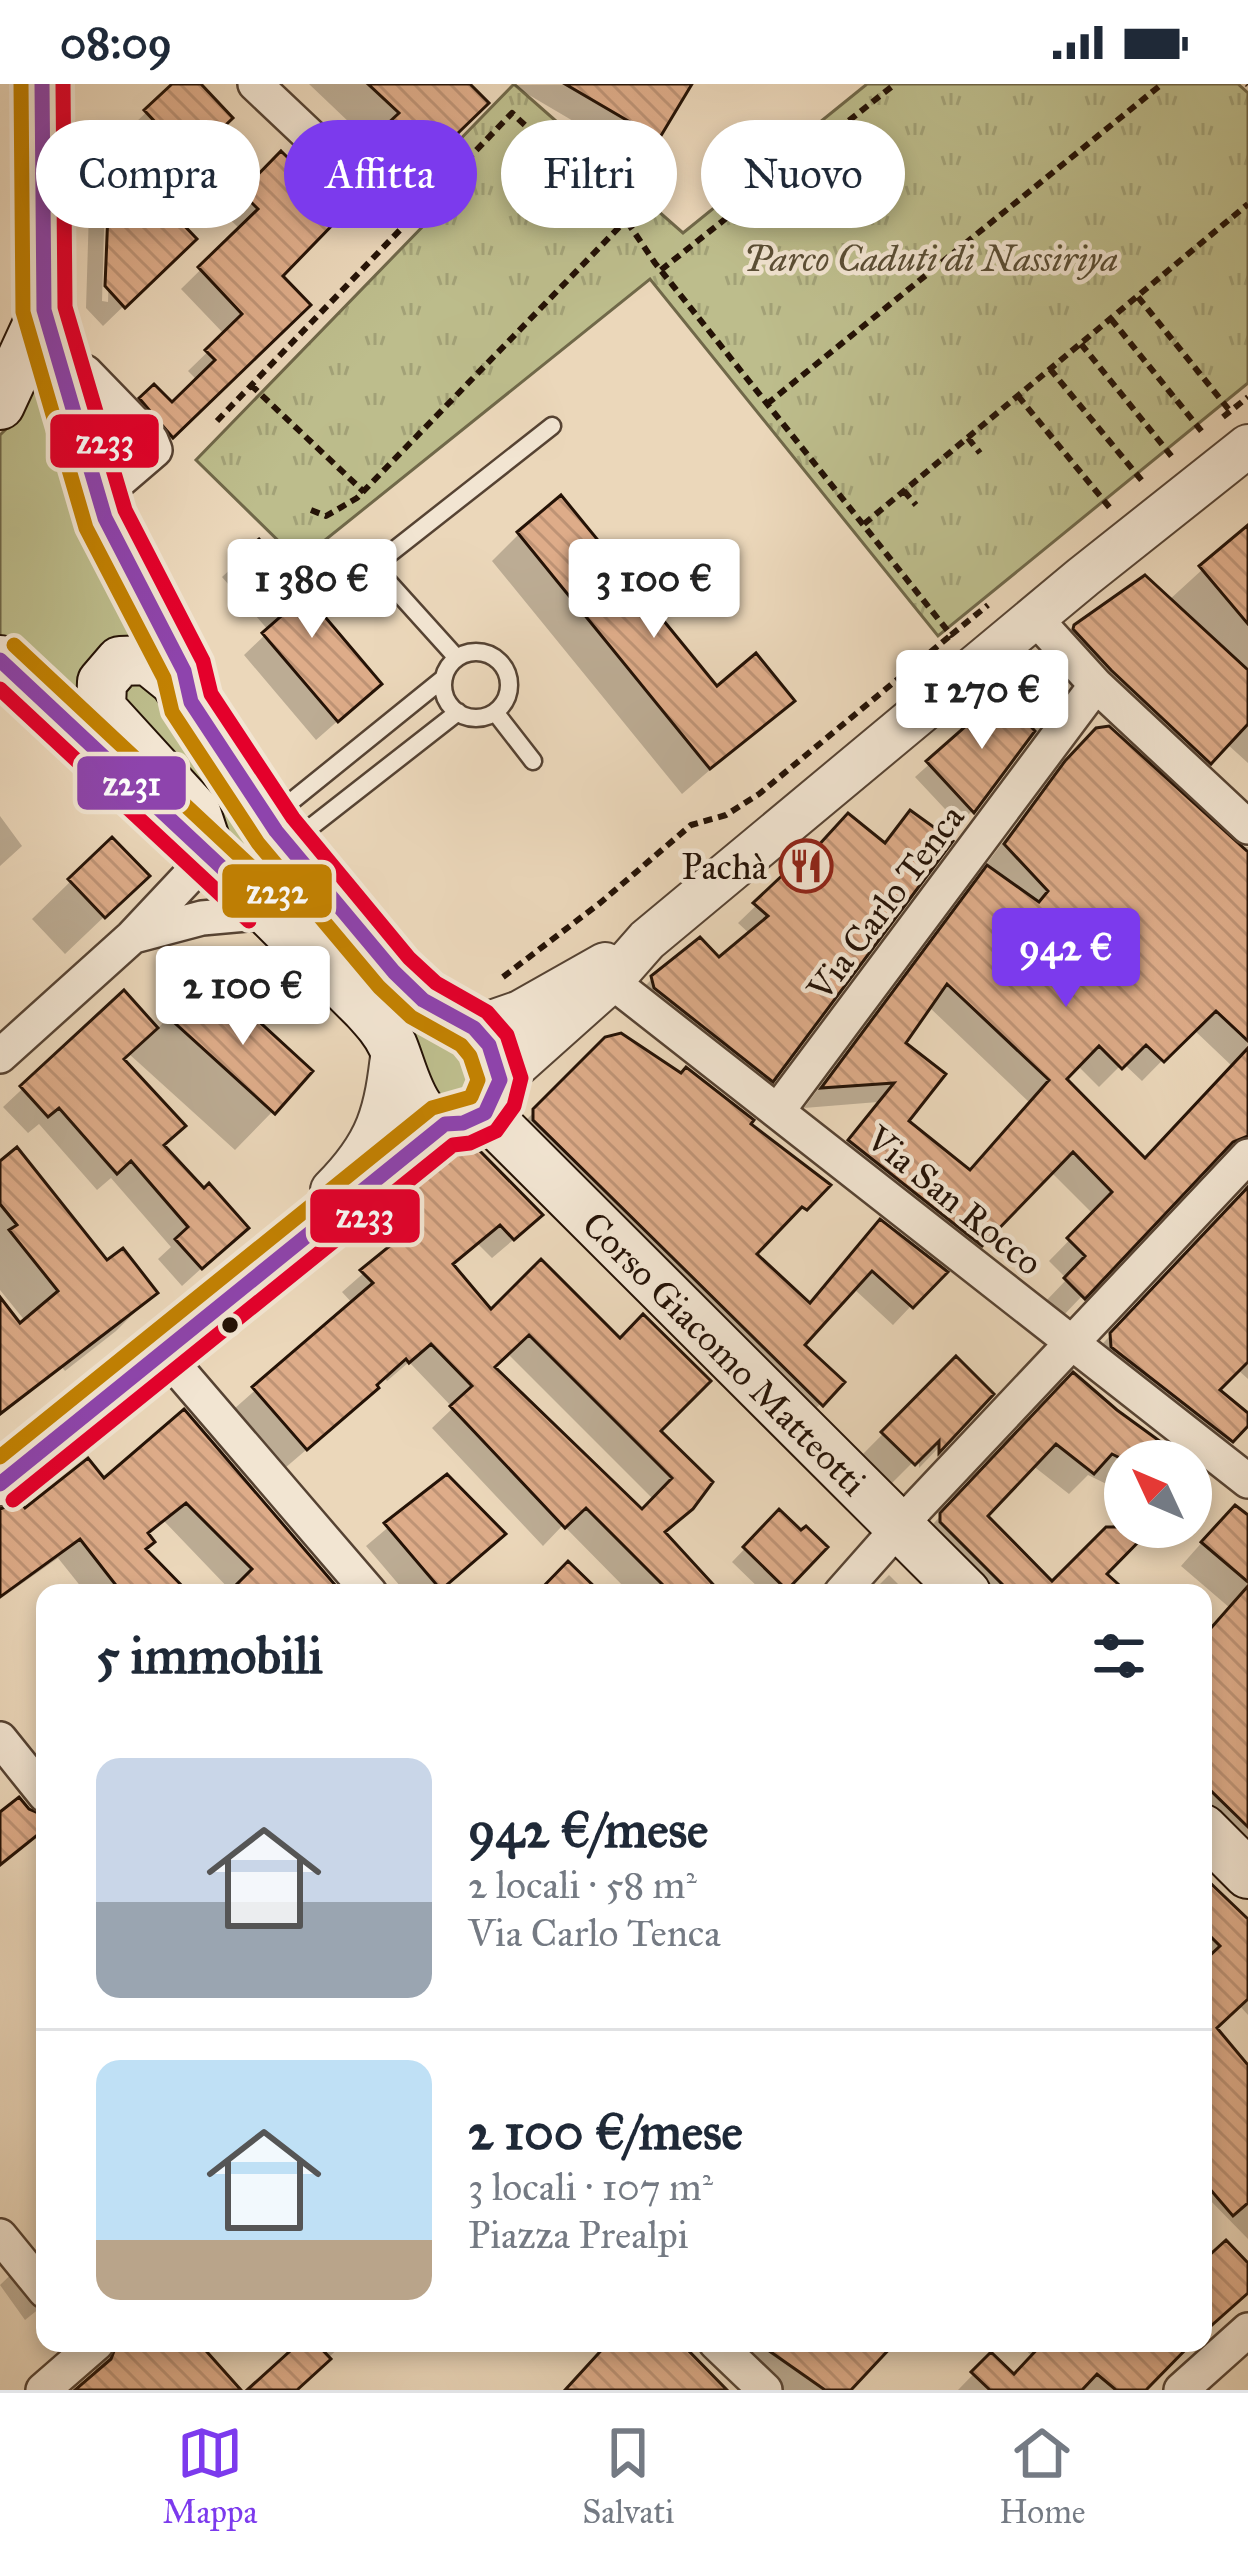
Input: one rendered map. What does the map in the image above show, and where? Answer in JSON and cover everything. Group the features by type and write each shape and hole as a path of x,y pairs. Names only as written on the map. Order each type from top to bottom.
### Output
{"main road":[{"path":"41,84 44,310 20,366 98,499 184,671 191,702"},
{"path":"210,854 196,812 101,708 99,694 109,670 120,661 134,658 159,668 191,702 278,833 408,986 423,1000 474,1028 497,1061 477,1106"},
{"name":"Corso Giacomo Matteotti","path":"0,660 210,854 365,1008 394,1048 410,1098 422,1112 477,1106 957,1584"},
{"path":"1212,1838 1248,1874"}],"street":[{"path":"256,84 294,120"},
{"path":"20,366 85,372 151,440 155,450 98,499"},
{"path":"0,1484 208,1314 477,1106 611,981 647,940 1036,618 1239,428"},
{"path":"1036,618 1096,685 1243,810"},
{"name":"Via Carlo Tenca","path":"778,1109 1096,685"},
{"path":"0,1056 132,937 210,854"},
{"path":"132,937 202,918 270,912"},
{"path":"474,1028 520,1012 647,940"},
{"name":"Via San Rocco","path":"611,981 1248,1481"},
{"path":"208,1314 350,1172 375,1138 387,1106 394,1048"},
{"path":"849,1584 1248,1156"},
{"path":"163,1352 362,1584"},
{"path":"0,1739 36,1784"},
{"path":"0,2236 36,2280"},
{"path":"1181,2390 1248,2330"},
{"path":"43,2390 84,2352"},
{"path":"725,2352 765,2390"}],"lane":[{"path":"457,658 374,566 552,426"},
{"path":"278,833 444,678 457,658 487,653 508,674 508,695 495,712 477,718 458,712 446,697 444,678"},
{"path":"278,833 458,712"},
{"path":"495,712 533,761"}],"path":[{"path":"662,270 895,84"},
{"path":"767,404 1162,84"},
{"path":"217,421 501,124"},
{"path":"864,524 1248,204"},
{"path":"310,510 326,516 364,492 618,228"},
{"path":"632,228 950,634"},
{"path":"1137,297 1239,428"},
{"path":"1110,319 1203,433"},
{"path":"1080,344 1173,458"},
{"path":"1050,369 1143,482 1203,433 1239,428"},
{"path":"251,385 364,492"},
{"path":"1018,396 1109,508 1126,495"},
{"path":"1239,428 1248,397"},
{"path":"968,438 980,453"},
{"path":"904,491 916,505"},
{"path":"496,983 600,904 691,825 726,814 759,794 992,602"}],"green space":[{"name":"Parco Caduti di Nassiriya","path":"514,84 555,120 501,120 501,228 677,228 683,233 701,218 701,228 905,228 905,120 823,120 867,84 1238,84 1248,93 1248,383 938,636 650,279 299,561 196,460 421,228 477,228 477,122"},
{"path":"38,369 151,635 88,713 0,647 0,435"},
{"path":"134,668 488,1077 447,1114 243,873 111,686"}],"building":[{"path":"172,84 201,84 233,118 153,120 144,110"},
{"path":"368,84 470,84 489,103 471,120 391,120 399,113"},
{"path":"565,84 692,84 670,120 627,120"},
{"path":"281,151 284,228 329,228 283,276 311,305 173,438 139,398 154,384 172,402 215,360 205,350 242,314 198,267 238,228 260,228 260,173"},
{"path":"107,228 186,228 197,239 125,308 105,286"},
{"path":"561,495 717,686 756,653 795,701 710,769 517,532"},
{"path":"1248,525 1248,624 1199,566"},
{"path":"259,539 382,684 338,722 262,633 288,610 241,554"},
{"path":"1145,575 1248,670 1248,724 1211,764 1073,629"},
{"path":"1001,695 1035,731 974,813 926,761"},
{"path":"1109,726 1248,852 1248,1041 1216,1011 1164,1062 1146,1045 1122,1069 1099,1046 1067,1079 1145,1158 1248,1048 1248,1136 1233,1142 1085,1299 1064,1278 1085,1256 1067,1238 1112,1192 1073,1152 982,1246 848,1140 894,1083 821,1088 987,865 1039,902 1048,891 1004,844 1065,761 1096,728","holes":["947,984 1049,1080 970,1170 909,1121 946,1074 906,1043"]},
{"path":"910,810 953,841 773,1082 654,988 651,976 700,937 719,957 768,916 753,903 789,869 794,872 848,813 885,843"},
{"path":"112,837 150,876 105,918 68,879"},
{"path":"124,990 158,1028 124,1059 186,1126 164,1145 204,1188 209,1183 249,1228 202,1269 175,1239 188,1227 131,1161 117,1174 59,1108 48,1117 20,1086"},
{"path":"228,993 313,1071 275,1114 167,1016 183,999 191,1006 202,994 216,1006"},
{"path":"621,1033 681,1073 686,1067 831,1185 807,1210 802,1207 757,1254 810,1303 880,1219 948,1272 913,1308 872,1271 805,1345 845,1382 823,1406 533,1120 533,1109 605,1037"},
{"path":"17,1147 107,1260 123,1248 158,1293 0,1414 0,1297 20,1323 58,1291 9,1230 17,1225 0,1204 0,1161"},
{"path":"477,1148 543,1215 514,1240 500,1225 453,1264 491,1309 541,1259 620,1338 643,1314 711,1381 661,1431 713,1482 693,1509 665,1532 713,1584 662,1584 586,1508 565,1528 450,1406 472,1386 431,1344 409,1363 406,1359 307,1450 252,1387 373,1283 360,1270 418,1223 395,1197 450,1153","holes":["529,1335 672,1478 642,1509 495,1367"]},
{"path":"1248,1187 1248,1362 1220,1390 1248,1413 1248,1426 1233,1442 1111,1347 1110,1333"},
{"path":"956,1356 994,1394 939,1453 939,1441 915,1465 881,1432"},
{"path":"1073,1372 1158,1440 1104,1440 1104,1463 1094,1474 1056,1444 988,1516 1052,1581 1104,1529 1104,1548 1132,1548 1107,1574 1118,1584 1002,1584 940,1522 940,1513"},
{"path":"184,1409 334,1584 237,1584 252,1569 186,1503 148,1533 155,1542 146,1549 180,1584 115,1584 80,1539 0,1597 0,1509 19,1501 25,1508 88,1458 104,1478"},
{"path":"447,1474 506,1534 448,1584 436,1584 384,1523"},
{"path":"1235,1505 1248,1515 1248,1582 1208,1548 1212,1548 1212,1530"},
{"path":"779,1509 828,1547 793,1584 781,1584 743,1547"},
{"path":"568,1561 592,1584 546,1584"},
{"path":"1248,1586 1248,1827 1212,1792 1212,1627"},
{"path":"19,1797 36,1812 36,1836 0,1865 0,1812"},
{"path":"1212,1885 1248,1919 1248,1999 1217,2028 1248,2065 1248,2203 1233,2216 1212,2192 1212,1954 1220,1946 1212,1938"},
{"path":"1226,2240 1248,2263 1248,2293 1212,2325 1212,2253"},
{"path":"114,2352 207,2352 241,2390 75,2390"},
{"path":"289,2352 324,2352 331,2359 297,2390 247,2390"},
{"path":"600,2352 690,2352 727,2390 565,2390"},
{"path":"771,2352 887,2352 851,2390 825,2390"},
{"path":"991,2352 1014,2374 1035,2352 1183,2352 1146,2390 1116,2390 1097,2374 1082,2390 990,2390 971,2372"}],"transit line":[{"name":"z232","path":"0,1457 432,1108 471,1097 478,1080 461,1045 411,1017 379,987 258,843 172,712 164,678 86,528 23,312 21,84"},
{"name":"z231","path":"0,1484 445,1124 463,1123 485,1113 500,1080 489,1045 474,1028 423,1000 394,972 276,831 191,702 184,671 105,518 44,310 42,84"},
{"name":"z233","path":"13,1500 453,1145 496,1131 514,1106 521,1078 507,1035 487,1012 436,983 409,958 293,818 211,694 203,661 125,510 65,307 63,84"},
{"name":"z232","path":"14,645 277,891"},
{"name":"z231","path":"0,660 263,906"},
{"name":"z233","path":"0,689 249,921"}],"place":[{"name":"Pachà","path":"806,866"}]}
